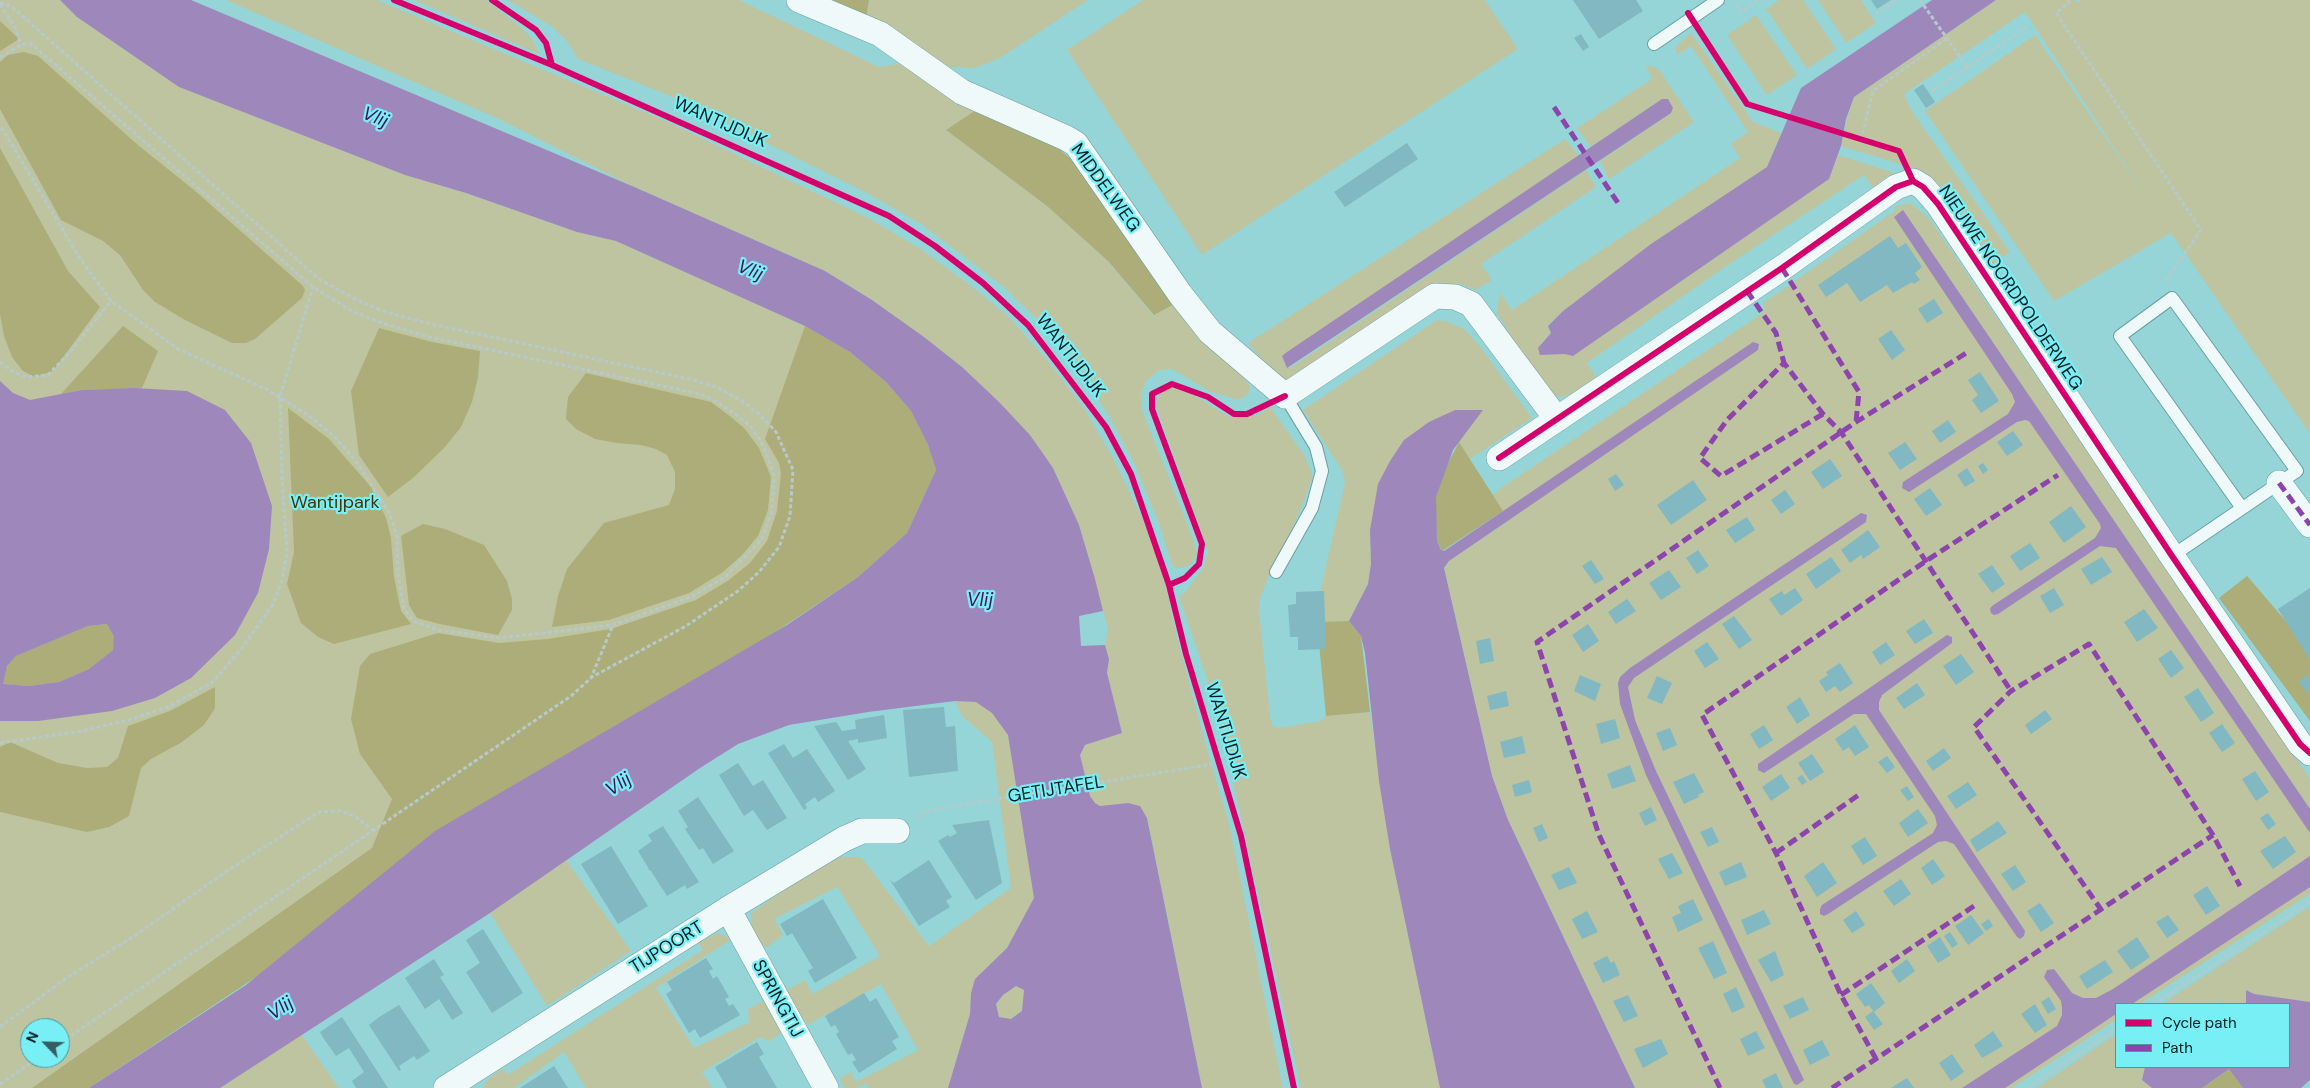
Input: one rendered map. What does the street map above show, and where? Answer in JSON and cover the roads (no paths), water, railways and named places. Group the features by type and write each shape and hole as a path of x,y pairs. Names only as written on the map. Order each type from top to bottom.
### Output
{"street":[{"name":"MIDDELWEG","path":"799,0 880,34 962,92 1076,144 1180,294 1210,332 1285,396"},
{"name":"NIEUWE NOORDPOLDERWEG","path":"1499,458 1782,268 1896,187 1913,181 1923,187 1938,204 2172,556 2300,744 2310,753"},
{"path":"1285,396 1435,296 1455,296 1471,304 1556,418"},
{"path":"2280,483 2310,525"},
{"name":"TIJPOORT","path":"458,1085 728,909 844,839 862,831 897,831"},
{"name":"SPRINGTIJ","path":"728,909 826,1088"}],"lane":[{"path":"1654,44 1718,0"},
{"path":"2172,556 2297,471 2172,298 2120,336 2242,508"},
{"path":"1276,572 1312,508 1322,471 1316,447 1285,396"}],"water":[{"name":"Vlij","path":"60,0 191,0 632,186 825,271 872,300 924,337 962,367 999,402 1030,435 1053,468 1079,525 1095,579 1103,611 1079,616 1081,646 1105,645 1109,659 1107,673 1122,733 1085,745 1080,755 1090,796 1095,803 1100,806 1128,803 1140,806 1147,818 1202,1088 948,1088 970,1014 971,993 975,979 1007,948 1034,898 1008,735 992,713 976,702 955,701 868,712 789,725 738,744 700,768 490,913 220,1088 89,1088 246,985 435,831 787,625 858,577 907,533 936,470 928,445 911,411 886,382 850,352 805,326 616,241 577,232 466,193 405,175 179,87 77,17","holes":["1016,986 1024,990 1022,1011 1011,1019 999,1017 996,1004 1003,995"]},
{"path":"1932,0 1996,0 1854,97 1846,119 1841,146 1829,179 1573,356 1565,354 1540,355 1538,348 1551,333 1548,326 1563,311 1651,244 1767,167 1801,88"},
{"path":"1662,99 1668,99 1673,108 1671,113 1287,368 1282,356 1287,352"},
{"path":"1903,210 2310,809 2310,833 2116,548 2100,546 1998,614 1994,615 1991,613 1990,609 1992,606 2095,538 2101,528 2029,421 2017,422 1909,492 1902,488 1903,482 2008,414 2015,402 2012,394 1894,217"},
{"path":"1753,342 1759,344 1758,350 1449,561 1444,568 1492,776 1508,820 1635,1088 1440,1088 1390,849 1379,781 1365,653 1361,636 1349,621 1368,584 1371,564 1370,530 1378,484 1404,440 1429,422 1455,410 1483,410 1453,450 1436,497 1437,541 1441,550 1444,551"},
{"path":"0,381 13,393 30,400 82,390 134,388 187,391 225,410 251,443 272,506 269,549 258,593 235,635 191,678 155,698 112,711 38,721 0,721","holes":["107,624 114,636 113,650 89,669 59,682 29,686 3,684 7,666 16,656 88,626"]},
{"path":"1861,513 1867,515 1866,522 1634,678 1628,687 1635,720 1656,771 1804,1080 1797,1085 1794,1084 1646,775 1620,704 1618,683 1620,677 1630,668"},
{"path":"1947,635 1952,637 1952,643 1882,695 1879,702 1879,710 2025,931 2024,936 2020,939 1954,844 1946,841 1938,842 1828,914 1824,916 1820,914 1822,905 1933,833 1937,825 1935,816 1866,714 1854,714 1764,773 1758,770 1758,764"},
{"path":"2310,856 2310,887 2134,1003 2115,1003 2115,1015 2005,1088 1962,1088 2057,1026 2062,1015 2061,1001 2044,977 2047,970 2054,969 2072,993 2083,998 2096,998 2113,989"},
{"path":"2246,990 2254,994 2310,1002 2310,1080 2301,1088 2243,1088 2229,1069 2202,1088 2152,1088 2142,1080 2145,1068 2290,1068 2290,1003 2246,1003"}],"park label":[{"name":"Wantijpark","path":"335,503"}]}
